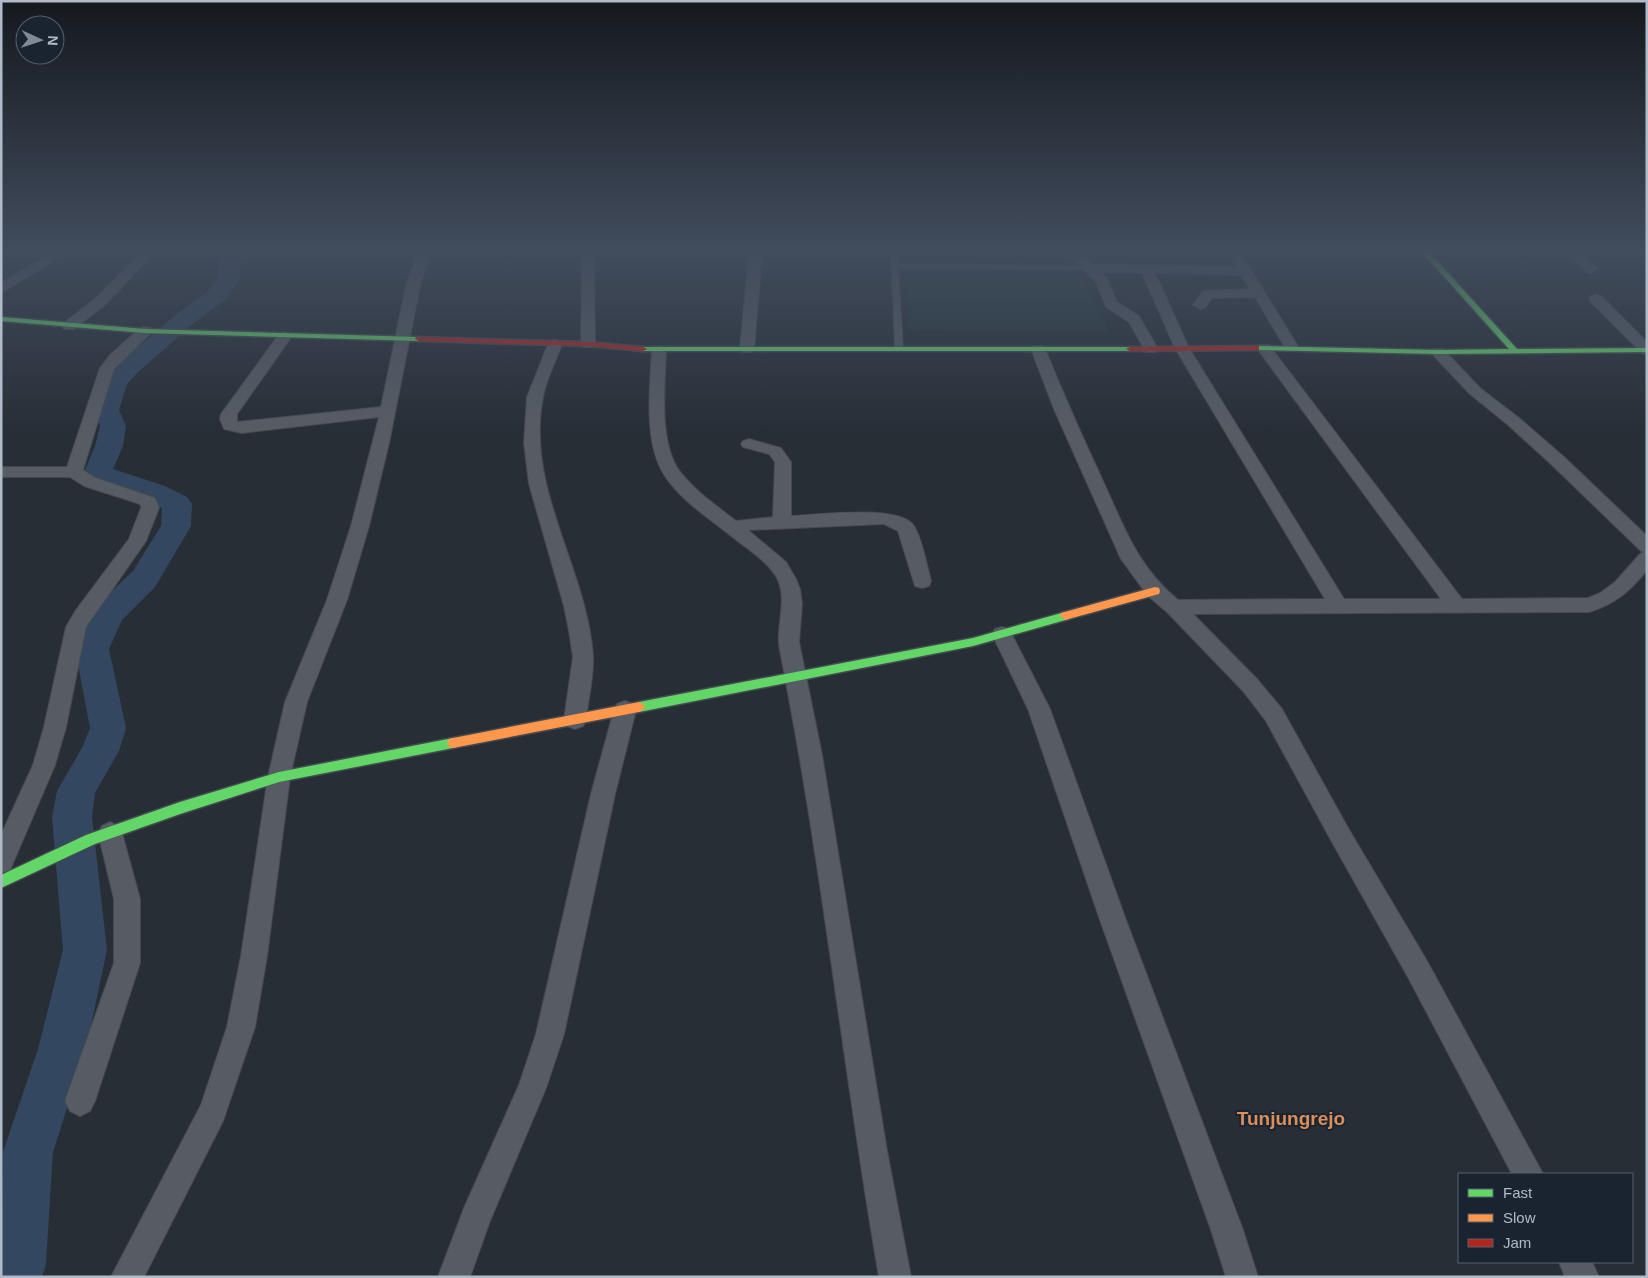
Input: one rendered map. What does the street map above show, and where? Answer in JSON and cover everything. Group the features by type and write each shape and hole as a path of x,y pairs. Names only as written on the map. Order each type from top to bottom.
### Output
{"main road":[{"path":"1479,312 1514,350"},
{"path":"1,319 69,326 188,333 588,344 659,350 867,350 899,348 1292,348 1438,352 1647,350"},
{"path":"1,882 100,836 180,808 280,777 973,642 1155,591"}],"street":[{"path":"69,326 87,312"},
{"path":"127,1277 213,1111 241,1027 254,956 280,777 296,702 337,600 360,526 373,476 409,312"},
{"path":"588,312 588,344"},
{"path":"747,349 751,312"},
{"path":"1123,312 1134,319 1151,348"},
{"path":"1166,312 1182,348 1338,605"},
{"path":"1270,312 1292,348"},
{"path":"1609,312 1647,350"},
{"path":"74,472 107,368 151,331"},
{"path":"285,336 230,414 228,419 230,426 242,428 386,412"},
{"path":"555,344 535,397 532,443 537,484 574,606 579,631 583,657 575,720"},
{"path":"1264,348 1457,606"},
{"path":"1038,349 1062,409 1130,559 1155,591 1174,607 1250,686 1278,722 1340,835 1418,970 1527,1173"},
{"path":"659,350 657,404 662,452 680,485 779,567 787,579 792,604 789,642 812,755 872,1151 895,1277"},
{"path":"1438,352 1475,391 1558,462 1647,547"},
{"path":"749,444 775,451 783,462 782,522"},
{"path":"1,472 74,472 97,485 149,502 150,508 137,541 83,615 76,628 55,727 44,765 1,862"},
{"path":"733,527 758,523 884,518 896,521 906,528 922,581"},
{"path":"1174,607 1338,605 1574,606 1604,601 1613,596 1647,558"},
{"path":"1002,634 1039,709 1113,920 1227,1230 1242,1277"},
{"path":"454,1277 475,1219 532,1088 550,1034 602,794 625,710"},
{"path":"80,1100 126,963 127,899 100,836"},
{"path":"1576,1263 1583,1277"}],"lane":[{"path":"897,312 899,348"}],"green space":[{"path":"908,312 1099,312 1109,331 909,330"}],"waterway":[{"path":"15,1277 19,1264 28,1152 62,1049 85,950 72,817 76,791 100,751 108,728 92,649 109,613 144,579 176,526 177,504 155,493 105,477 99,470 109,446 113,426 106,410 115,382 128,368 194,312"}],"traffic: fast":[{"path":"1479,312 1514,350"},
{"path":"1,319 145,331 419,339"},
{"path":"1256,348 1438,352 1647,350"},
{"path":"643,349 1130,349"},
{"path":"639,707 973,642 1065,616"},
{"path":"1,882 91,839 180,808 279,777 453,743"}],"traffic: slow":[{"path":"1065,616 1155,591"},
{"path":"453,743 639,707"}],"traffic: jam":[{"path":"419,339 588,344 643,349"},
{"path":"1130,349 1256,348"}],"district":[{"name":"Tunjungrejo","path":"1291,1118"}]}
